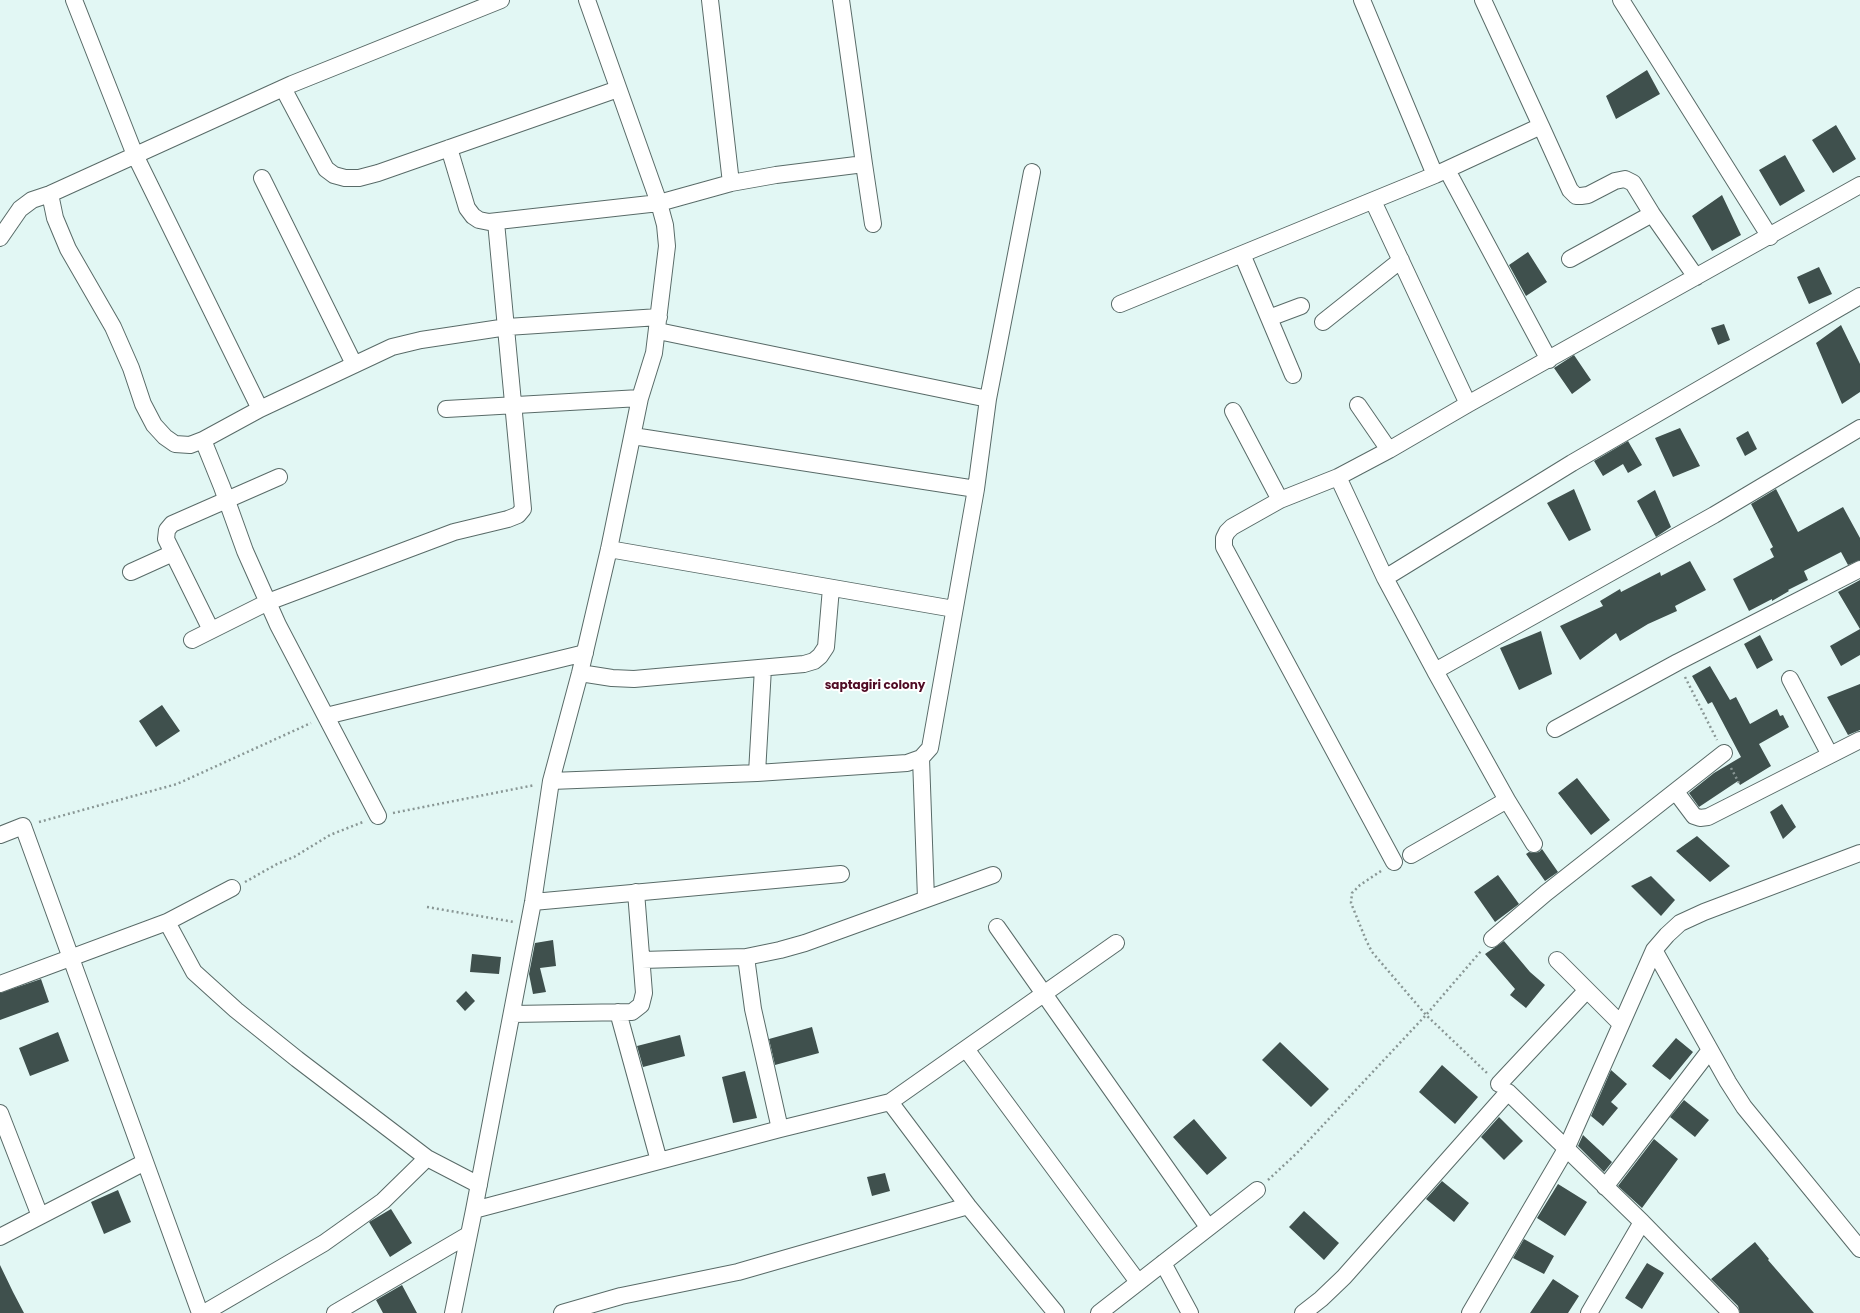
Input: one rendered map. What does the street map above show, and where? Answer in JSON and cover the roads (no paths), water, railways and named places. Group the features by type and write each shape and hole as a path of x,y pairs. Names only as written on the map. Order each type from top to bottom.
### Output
{"street":[{"path":"74,0 135,154 260,409"},
{"path":"0,238 20,209 32,200 50,194 135,154 283,88 501,0"},
{"path":"453,1313 533,902 551,781 585,653 609,549 640,398 654,353 667,246 665,225 659,203 587,0"},
{"path":"710,0 731,183"},
{"path":"841,0 872,224"},
{"path":"1362,0 1441,173 1549,360"},
{"path":"1483,0 1570,190 1576,196 1588,195 1615,181 1625,179 1633,183 1652,214 1696,277"},
{"path":"1621,0 1770,237"},
{"path":"283,88 326,169 334,175 345,178 359,178 618,89"},
{"path":"1120,304 1441,173 1541,126"},
{"path":"449,148 467,208 473,216 479,220 496,222 659,203 731,183 776,174 864,164"},
{"path":"551,781 757,773 907,763 921,758 930,748 976,488 988,399 1032,172"},
{"path":"262,178 354,364"},
{"path":"1394,862 1224,547 1224,538 1227,532 1232,527 1280,500 1338,477 1389,450 1468,404 1770,237 1860,185"},
{"path":"50,194 55,218 68,249 113,327 131,368 143,404 154,425 165,438 175,444 190,445 203,440 260,409 392,347 421,340 507,327 658,324 988,399"},
{"path":"1373,201 1468,404"},
{"path":"1570,259 1652,214"},
{"path":"192,640 268,602 454,532 518,515 523,510 524,504 496,222"},
{"path":"1242,254 1294,375"},
{"path":"1323,322 1401,260"},
{"path":"1385,578 1572,463 1860,296"},
{"path":"1269,318 1302,306"},
{"path":"446,409 640,398"},
{"path":"1358,405 1389,450"},
{"path":"1233,411 1280,500"},
{"path":"1435,671 1714,515 1860,428"},
{"path":"633,436 976,488"},
{"path":"203,440 244,551 268,602 378,816"},
{"path":"211,630 166,539 167,530 172,524 278,477"},
{"path":"1338,477 1385,578 1507,800 1534,844"},
{"path":"609,549 954,609"},
{"path":"131,572 173,553"},
{"path":"1555,729 1678,662 1860,569"},
{"path":"580,673 612,678 634,679 804,664 814,661 820,656 826,647 831,588"},
{"path":"326,716 585,653"},
{"path":"757,773 763,668"},
{"path":"1790,679 1830,755"},
{"path":"1676,792 1694,816 1700,818 1708,817 1830,755 1858,746"},
{"path":"1492,939 1546,893 1724,753"},
{"path":"921,758 926,899"},
{"path":"1411,855 1507,800"},
{"path":"0,835 23,826 200,1313"},
{"path":"1470,1313 1566,1149 1654,950 1680,923 1704,912 1860,853"},
{"path":"533,902 841,874"},
{"path":"642,960 746,957 780,950 805,943 993,875"},
{"path":"0,984 167,922 232,888"},
{"path":"512,1014 632,1012 641,1005 644,993 636,892"},
{"path":"167,922 194,972 236,1010 297,1059 427,1158 479,1185"},
{"path":"997,927 1208,1227"},
{"path":"474,1210 780,1129 890,1102 1116,943"},
{"path":"1654,950 1744,1107 1860,1249"},
{"path":"746,957 753,1009 780,1129"},
{"path":"1557,960 1621,1024"},
{"path":"1499,1084 1587,990"},
{"path":"618,1012 659,1161"},
{"path":"966,1049 1138,1282"},
{"path":"1605,1187 1710,1050"},
{"path":"1303,1313 1321,1299 1344,1277 1508,1092 1642,1222 1731,1313"},
{"path":"890,1102 968,1206 1056,1313"},
{"path":"0,1113 40,1216"},
{"path":"204,1313 324,1243 384,1201 427,1158"},
{"path":"0,1237 145,1162"},
{"path":"1099,1313 1257,1190"},
{"path":"562,1313 621,1296 738,1272 968,1206"},
{"path":"1589,1313 1642,1222"},
{"path":"335,1313 468,1235"},
{"path":"1163,1263 1190,1313"}],"district":[{"name":"saptagiri colony","path":"875,686"}]}
